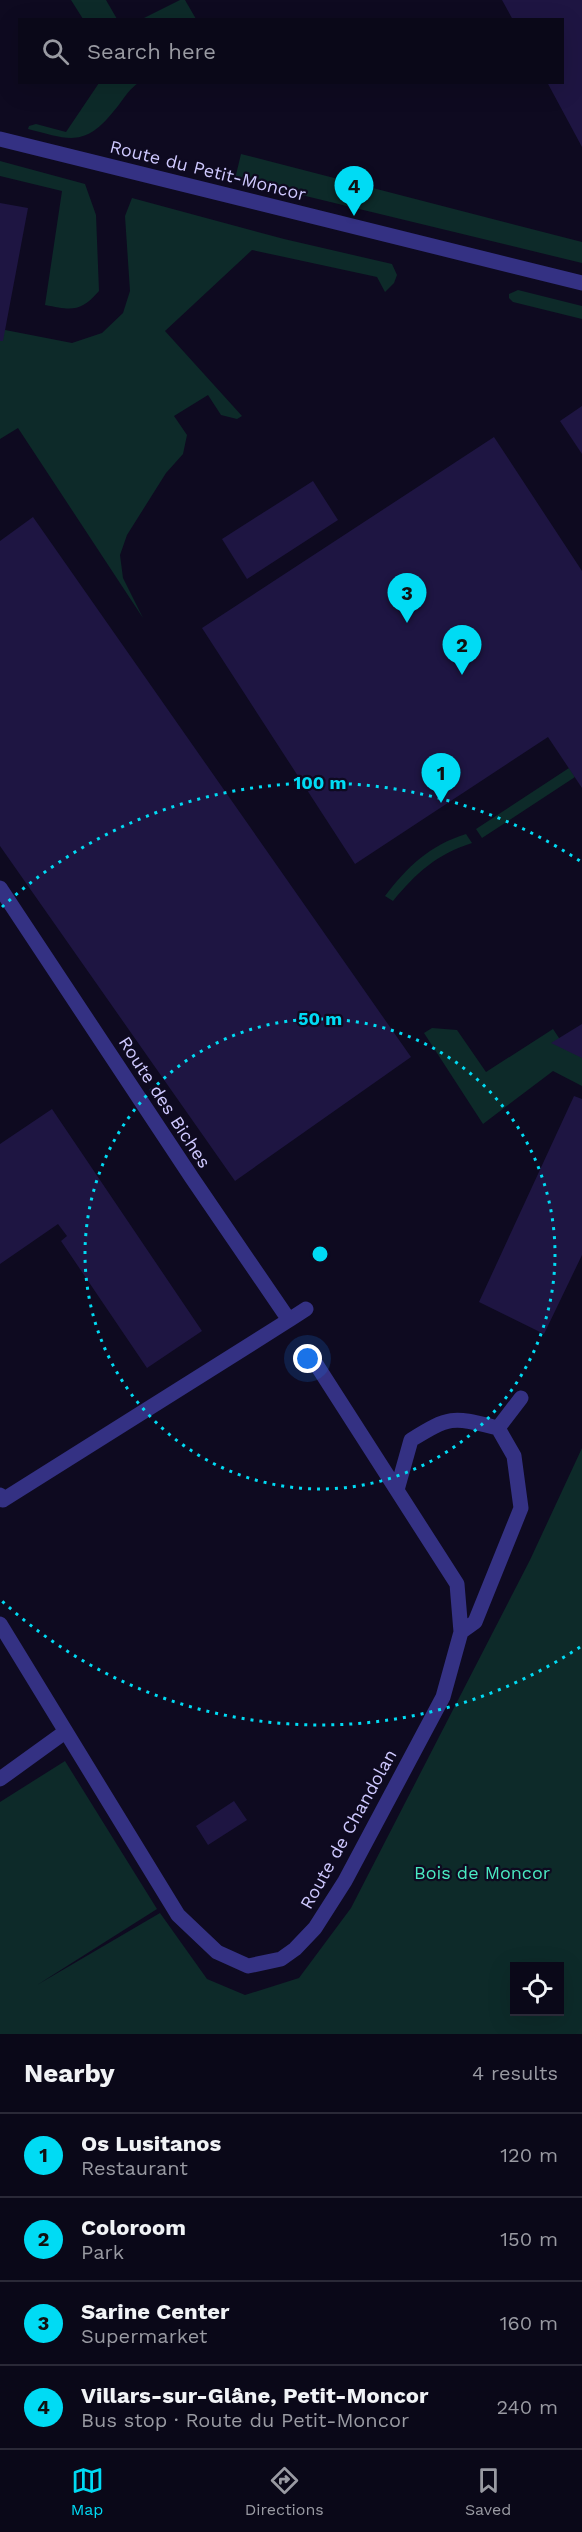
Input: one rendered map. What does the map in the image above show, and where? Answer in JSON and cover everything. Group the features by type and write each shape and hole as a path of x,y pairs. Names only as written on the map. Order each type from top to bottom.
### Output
{"street":[{"name":"Route du Petit-Moncor","path":"0,139 582,283"},
{"name":"Route des Biches","path":"0,888 289,1320"},
{"path":"0,1495 3,1500 306,1309"},
{"name":"Route de Chandolan","path":"0,1624 178,1915 217,1952 248,1966 281,1959 295,1949 315,1928 345,1881 443,1697 462,1632 457,1584 316,1364"},
{"path":"498,1428 521,1398"},
{"path":"397,1490 411,1440 438,1423 459,1418 498,1428 513,1456 520,1508 475,1622 462,1632"},
{"path":"0,1779 65,1732"}],"green space":[{"path":"71,0 106,0 116,18 82,18"},
{"path":"180,0 185,0 195,18 144,18"},
{"path":"98,84 137,84 103,123 84,136 65,138 28,129 29,126 36,124 66,132"},
{"path":"241,154 582,242 582,263 235,179"},
{"path":"0,161 85,184 96,215 99,291 86,303 69,309 45,305 62,191 0,176"},
{"path":"132,198 284,239 392,264 397,275 394,283 385,292 377,277 252,250 165,331 242,416 237,419 221,415 208,395 174,416 187,435 183,454 166,473 127,535 120,555 123,578 143,618 18,428 0,439 0,329 72,343 102,333 123,313 130,291 125,216"},
{"path":"518,290 582,306 582,319 513,302 509,294"},
{"path":"569,768 575,777 482,838 476,829"},
{"path":"466,834 472,843 448,853 428,866 393,901 385,896 420,858 441,844"},
{"path":"432,1028 457,1030 486,1072 553,1029 565,1047 582,1036 582,1086 553,1071 483,1124 424,1033"},
{"name":"Bois de Moncor","path":"582,1448 582,2034 0,2034 0,1802 65,1761 157,1909 37,1985 160,1913 207,1979 245,1995 299,1978 351,1908 530,1560"}],"building":[{"path":"502,0 582,0 582,147 548,84 564,84 564,18 512,18"},
{"path":"0,203 28,208 3,341 0,341"},
{"path":"582,406 582,454 560,421"},
{"path":"494,437 582,571 582,788 548,737 355,864 202,628"},
{"path":"313,481 338,520 247,579 222,539"},
{"path":"33,517 411,1057 235,1181 0,846 0,541"},
{"path":"582,1024 582,1058 551,1043"},
{"path":"574,1096 582,1099 582,1255 544,1334 479,1302"},
{"path":"52,1109 202,1331 147,1368 61,1241 67,1236 58,1224 0,1264 0,1144"},
{"path":"234,1801 247,1820 208,1845 196,1826"}],"place":[{"name":"Villars-sur-Glâne, Petit-Moncor","path":"354,216"},
{"name":"Sarine Center","path":"407,623"},
{"name":"Coloroom","path":"462,675"},
{"name":"Os Lusitanos","path":"441,803"}]}
